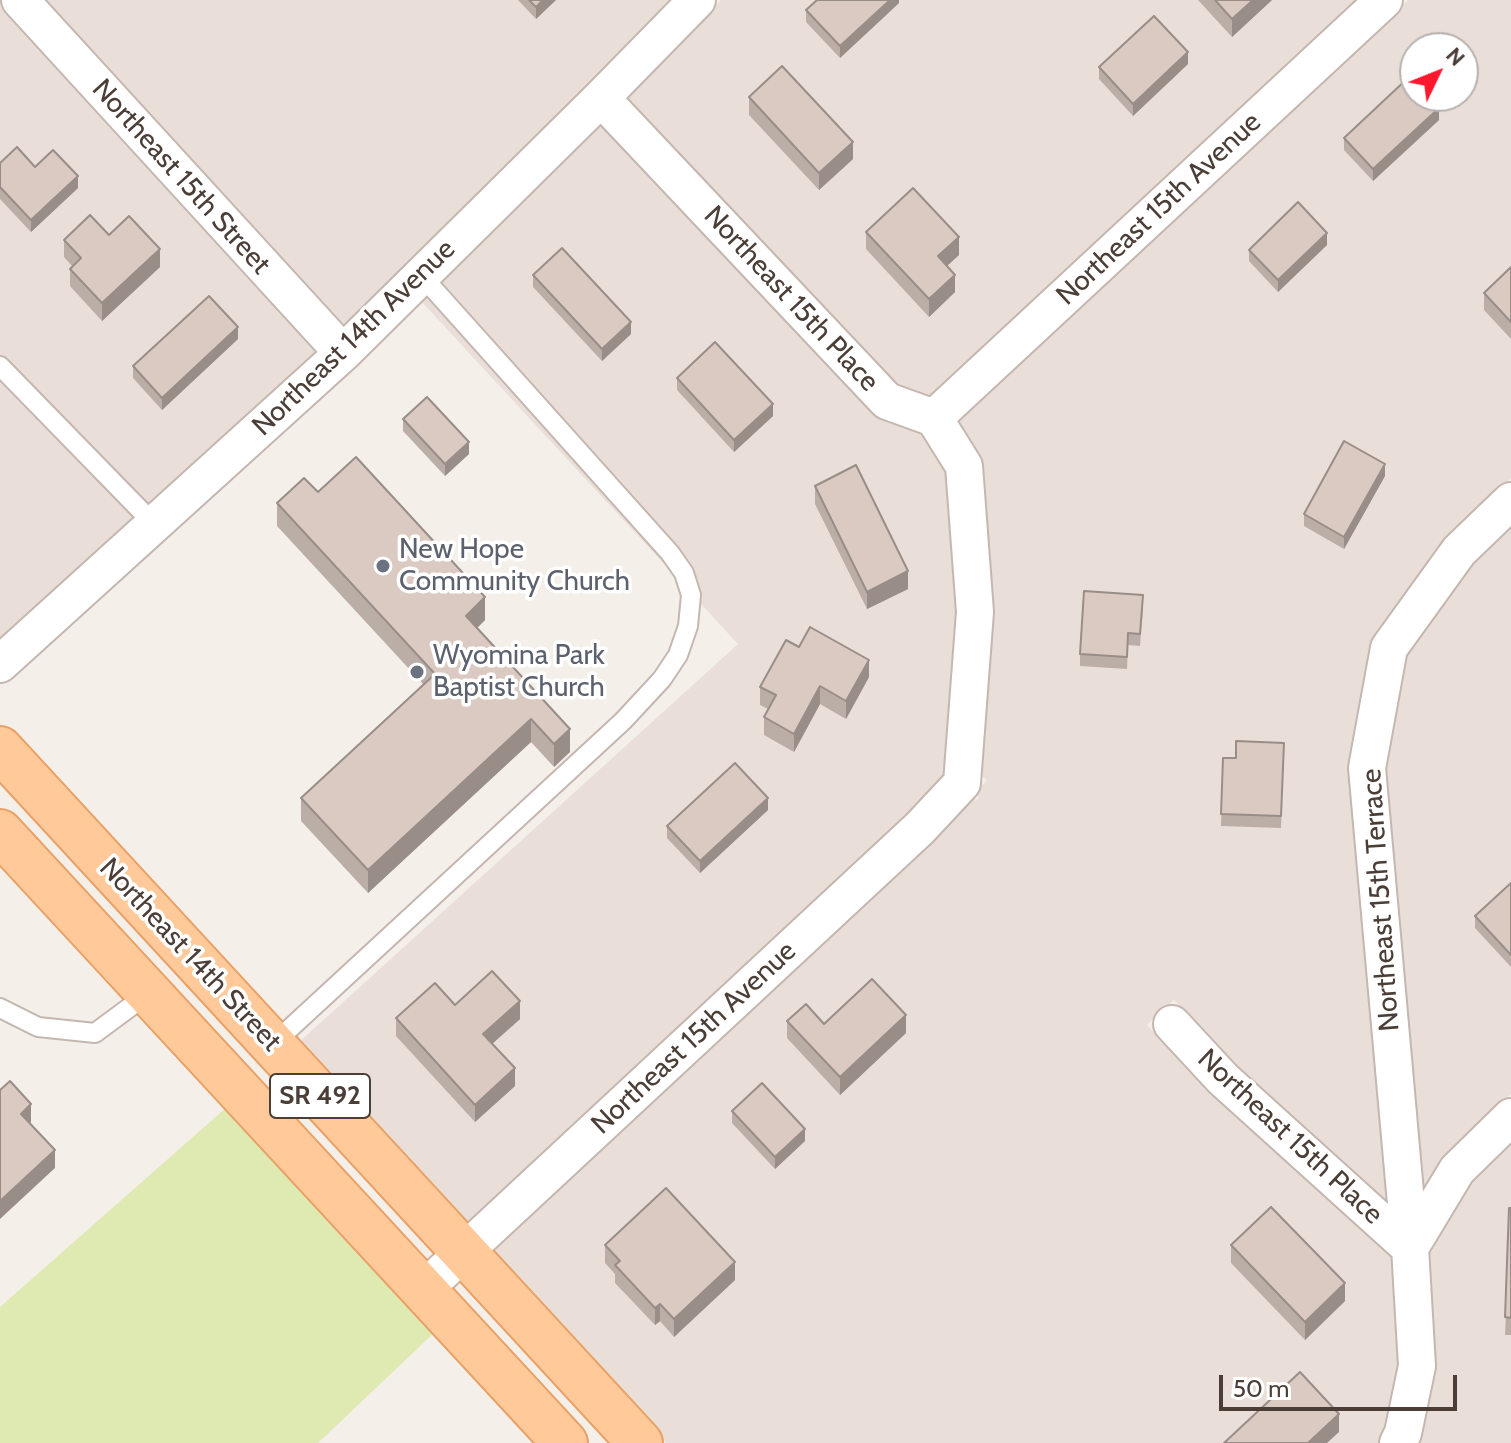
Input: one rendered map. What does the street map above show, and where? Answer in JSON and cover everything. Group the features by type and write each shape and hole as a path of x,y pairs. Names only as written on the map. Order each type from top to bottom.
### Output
{"main road":[{"name":"Northeast 14th Street","path":"0,749 640,1443"},
{"name":"Northeast 14th Street","path":"0,832 565,1443"}],"street":[{"name":"Northeast 15th Street","path":"20,0 343,353"},
{"name":"Northeast 14th Avenue","path":"0,664 343,353 697,0"},
{"name":"Northeast 15th Avenue","path":"423,1290 920,828 962,783 975,612 964,466 934,418 1384,0"},
{"name":"Northeast 15th Place","path":"601,98 887,401 934,418"},
{"name":"Northeast 15th Terrace","path":"1398,1443 1403,1433 1417,1366 1410,1248 1367,768 1389,648 1459,551 1511,501"},
{"name":"Northeast 15th Place","path":"1172,1024 1223,1079 1410,1248"},
{"path":"1410,1248 1457,1170 1511,1117"}],"lane":[{"path":"273,1044 623,721 662,679 678,655 688,626 691,595 684,573 670,553 421,275"},
{"path":"0,366 154,524"},
{"path":"0,1008 38,1027 95,1033 149,993"}],"shaded area":[{"path":"45,0 674,0 345,328"},
{"path":"721,0 1360,0 932,398 898,386 626,96"},
{"path":"1408,0 1511,0 1511,478 1447,539 1375,639 1388,1204 1236,1066 1174,1000 1147,1025 1210,1093 1393,1258 1399,1368 1386,1429 1379,1443 666,1443 489,1251 968,800 978,799 979,789 987,780 980,774 992,608 980,455 957,419"},
{"path":"0,6 318,353 0,641"},
{"path":"599,122 873,414 922,433 947,473 957,614 945,777 909,817 467,1228 298,1043 738,644 420,300"},
{"path":"1511,523 1511,1094 1446,1159 1423,1195 1385,767 1405,653 1471,561"},
{"path":"1511,1140 1511,1443 1416,1443 1434,1368 1428,1253 1435,1246 1432,1244 1471,1180"}],"green space":[{"path":"228,1106 436,1331 318,1443 0,1443 0,1307"}],"building":[{"path":"529,0 543,0 536,7"},
{"path":"817,0 890,0 840,46 806,10"},
{"path":"1215,0 1253,0 1232,19"},
{"path":"1154,16 1188,52 1133,104 1099,67"},
{"path":"782,66 853,142 819,173 749,97"},
{"path":"1399,86 1399,112 1435,112 1373,169 1344,138"},
{"path":"17,147 35,167 53,150 78,176 31,220 0,187 0,163"},
{"path":"913,188 959,237 938,256 955,275 929,299 866,232"},
{"path":"1298,202 1327,233 1278,280 1249,250"},
{"path":"90,215 109,235 129,216 160,249 102,303 70,269 81,258 64,240"},
{"path":"562,248 631,322 602,349 533,275"},
{"path":"1511,267 1511,322 1484,293"},
{"path":"209,296 238,327 162,398 133,366"},
{"path":"715,342 773,404 734,440 677,378"},
{"path":"427,397 469,442 445,464 403,419"},
{"path":"1344,441 1385,464 1344,537 1304,514"},
{"path":"356,457 485,597 466,616 570,729 554,744 531,719 368,870 301,798 435,674 277,503 304,478 318,492"},
{"path":"856,465 908,571 867,592 815,486"},
{"path":"1084,591 1143,595 1140,634 1128,633 1127,657 1080,654"},
{"path":"810,627 869,660 846,701 820,686 794,734 764,717 776,695 760,687 786,640 799,647"},
{"path":"1236,741 1284,743 1281,816 1221,814 1223,758 1236,758"},
{"path":"735,763 768,798 700,861 667,826"},
{"path":"1511,883 1511,955 1475,916"},
{"path":"492,971 520,1001 483,1034 515,1068 475,1105 396,1018 435,983 455,1005"},
{"path":"872,979 906,1015 840,1077 787,1021 806,1004 824,1024"},
{"path":"10,1081 31,1104 21,1114 55,1150 0,1201 0,1090"},
{"path":"762,1083 805,1129 775,1157 732,1111"},
{"path":"666,1188 735,1262 674,1319 660,1304 655,1308 615,1265 620,1261 605,1245"},
{"path":"1271,1207 1345,1283 1305,1322 1231,1245"},
{"path":"1511,1208 1511,1318 1505,1317"},
{"path":"1300,1372 1339,1414 1308,1443 1224,1443"}],"place":[{"name":"New Hope Community Church","path":"383,566"},
{"name":"Wyomina Park Baptist Church","path":"417,672"}]}
